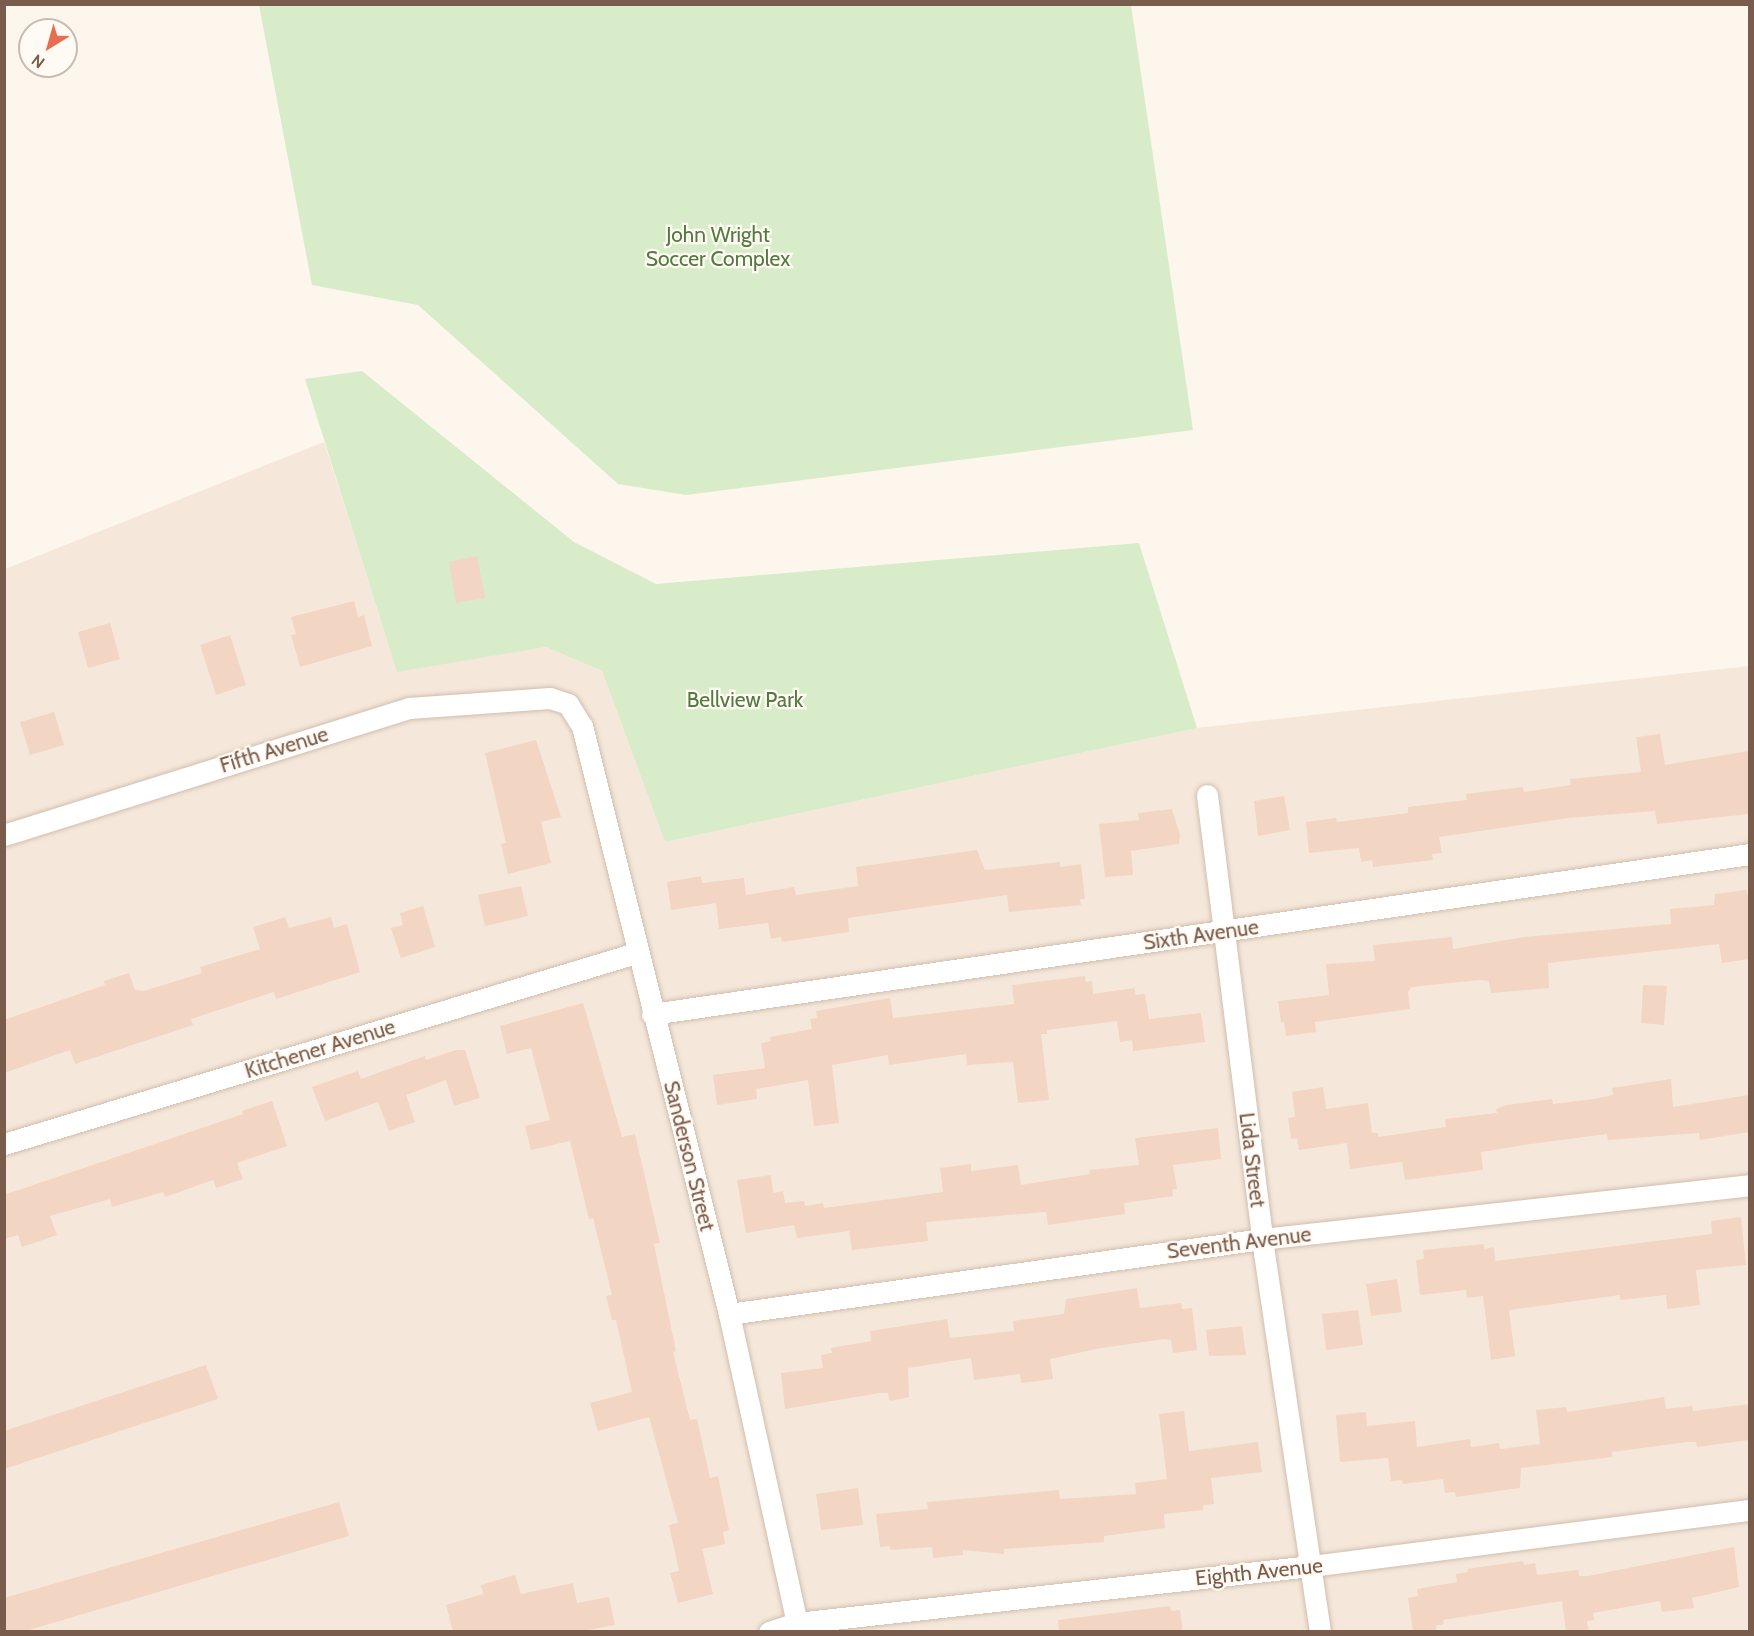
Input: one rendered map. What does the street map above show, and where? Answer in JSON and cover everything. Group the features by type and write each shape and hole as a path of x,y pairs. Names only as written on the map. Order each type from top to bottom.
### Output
{"street":[{"name":"Fifth Avenue","path":"4,835 409,708 550,698"},
{"name":"Sanderson Street","path":"550,698 568,704 582,726 636,953 729,1314 798,1627"},
{"name":"Lida Street","path":"1207,795 1222,932 1262,1239 1320,1632"},
{"name":"Sixth Avenue","path":"652,1014 1749,854"},
{"name":"Kitchener Avenue","path":"4,1144 636,953"},
{"name":"Seventh Avenue","path":"729,1314 1262,1239 1749,1185"},
{"name":"Eighth Avenue","path":"769,1632 1749,1510"}],"shaded area":[{"path":"324,442 397,671 546,647 602,671 665,842 1197,728 1749,666 1749,1631 5,1632 5,569"}],"green space":[{"name":"John Wright Soccer Complex","path":"259,5 1131,5 1193,430 686,495 618,484 418,305 312,285"},
{"name":"Bellview Park","path":"362,371 574,542 656,584 1139,543 1197,728 665,842 602,671 546,647 397,672 305,379"}],"building":[{"path":"477,556 485,598 456,603 449,562"},
{"path":"354,601 358,617 364,615 372,646 300,667 291,635 296,634 291,617"},
{"path":"110,623 120,659 88,668 78,632"},
{"path":"230,635 246,685 216,695 200,645"},
{"path":"54,712 64,745 30,755 20,722"},
{"path":"1660,734 1665,765 1749,751 1749,814 1657,824 1655,811 1569,818 1439,837 1442,853 1432,854 1433,860 1373,867 1372,860 1361,862 1359,848 1309,853 1306,822 1336,818 1337,822 1408,813 1408,807 1467,800 1466,794 1523,787 1524,792 1571,785 1570,779 1641,772 1636,737"},
{"path":"536,740 561,817 541,822 551,863 508,874 501,844 506,843 485,753"},
{"path":"1284,796 1290,830 1258,836 1254,801"},
{"path":"1172,809 1180,835 1179,844 1131,851 1133,875 1105,877 1099,824 1139,820 1138,813"},
{"path":"977,850 985,870 1060,862 1060,867 1081,864 1085,899 1080,899 1081,905 1009,912 1007,895 848,918 849,932 782,942 781,937 771,939 768,923 719,929 716,903 671,910 667,882 701,876 702,883 744,878 746,895 794,887 796,895 858,886 856,867"},
{"path":"521,886 528,916 485,926 478,895"},
{"path":"1746,890 1749,898 1749,959 1722,963 1719,944 1548,963 1549,988 1491,993 1489,981 1479,980 1412,987 1408,992 1410,1009 1315,1022 1316,1032 1286,1036 1284,1022 1281,1022 1278,1001 1329,995 1326,964 1375,961 1373,945 1452,937 1453,949 1524,937 1671,924 1670,909 1714,905 1715,894"},
{"path":"423,906 435,947 401,958 391,928 403,925 400,913"},
{"path":"285,917 289,928 331,917 334,928 347,924 360,972 276,999 274,992 191,1019 193,1025 75,1064 70,1050 4,1073 4,1020 105,985 104,981 129,973 135,990 144,991 202,973 200,967 260,949 253,927"},
{"path":"1085,976 1086,982 1092,981 1093,994 1134,988 1136,995 1145,994 1149,1019 1201,1013 1205,1042 1133,1051 1132,1040 1120,1042 1117,1021 1047,1030 1047,1034 1041,1034 1049,1100 1018,1103 1013,1062 967,1065 966,1054 889,1065 888,1055 832,1065 839,1123 814,1126 808,1080 756,1089 757,1099 717,1105 713,1075 765,1068 761,1043 771,1041 770,1037 812,1029 810,1019 817,1018 816,1011 890,998 893,1018 1014,1004 1012,985"},
{"path":"1643,985 1667,986 1664,1025 1641,1023"},
{"path":"583,1003 622,1137 635,1134 660,1243 654,1244 676,1351 673,1352 690,1420 697,1419 710,1478 718,1476 729,1530 723,1532 725,1544 702,1549 713,1594 678,1603 670,1573 679,1571 669,1525 678,1523 649,1417 598,1431 590,1403 632,1392 616,1320 612,1320 606,1296 612,1295 593,1218 589,1219 570,1141 531,1150 525,1126 550,1120 531,1048 507,1054 500,1026"},
{"path":"456,1050 465,1050 480,1098 454,1106 446,1080 406,1095 415,1122 389,1131 378,1102 325,1121 312,1087 358,1071 361,1079 425,1056 426,1060"},
{"path":"1671,1079 1673,1107 1749,1095 1749,1132 1700,1140 1699,1133 1608,1140 1607,1134 1531,1144 1481,1152 1483,1170 1405,1180 1402,1162 1350,1169 1347,1143 1299,1150 1297,1138 1291,1139 1288,1118 1295,1117 1292,1092 1323,1087 1326,1109 1368,1103 1372,1133 1378,1133 1378,1137 1446,1127 1445,1119 1497,1113 1496,1109 1507,1105 1552,1099 1553,1104 1594,1099 1613,1095 1612,1088"},
{"path":"272,1101 287,1146 237,1163 243,1179 216,1188 213,1180 165,1197 163,1192 112,1207 110,1199 50,1216 57,1235 22,1247 18,1235 4,1239 4,1195 243,1114 242,1111"},
{"path":"1218,1128 1221,1159 1173,1165 1177,1189 1172,1190 1173,1196 1124,1203 1125,1214 1048,1225 1046,1212 926,1222 928,1241 852,1250 849,1231 797,1238 794,1225 746,1233 737,1180 771,1175 773,1193 783,1191 785,1203 804,1201 805,1206 823,1203 824,1208 943,1192 940,1168 971,1164 971,1171 1018,1165 1021,1185 1090,1174 1089,1170 1139,1165 1135,1138"},
{"path":"1741,1217 1746,1265 1696,1270 1700,1305 1667,1309 1666,1295 1620,1300 1620,1295 1509,1310 1515,1356 1491,1360 1483,1296 1467,1298 1466,1290 1420,1295 1416,1260 1424,1259 1423,1250 1484,1244 1484,1249 1494,1247 1495,1261 1712,1234 1711,1221"},
{"path":"1397,1279 1402,1312 1371,1316 1366,1284"},
{"path":"1137,1288 1140,1308 1181,1303 1182,1309 1192,1308 1197,1350 1173,1353 1171,1340 1165,1339 1101,1348 1050,1359 1053,1379 1021,1383 1020,1374 974,1380 971,1358 908,1368 909,1397 890,1401 888,1393 880,1393 785,1409 781,1373 823,1368 821,1355 832,1353 831,1348 871,1341 870,1331 947,1319 950,1338 1014,1331 1013,1321 1064,1314 1066,1299"},
{"path":"1358,1310 1363,1345 1326,1350 1322,1314"},
{"path":"1242,1326 1246,1355 1209,1356 1206,1330"},
{"path":"206,1365 218,1399 4,1469 4,1431"},
{"path":"1664,1397 1666,1409 1692,1406 1693,1411 1749,1404 1749,1440 1697,1447 1696,1442 1687,1442 1612,1452 1612,1457 1521,1468 1520,1488 1456,1497 1455,1492 1445,1493 1443,1479 1403,1484 1402,1480 1391,1481 1388,1458 1340,1462 1336,1415 1366,1412 1367,1426 1415,1421 1417,1447 1470,1439 1471,1447 1499,1443 1500,1449 1540,1444 1536,1410 1566,1407 1567,1412"},
{"path":"1184,1411 1189,1451 1258,1442 1262,1472 1211,1478 1214,1504 1203,1505 1203,1510 1164,1514 1165,1528 1104,1536 1104,1542 1004,1549 1004,1554 963,1550 963,1555 933,1558 932,1547 890,1550 890,1546 880,1547 876,1514 928,1509 927,1502 1059,1490 1060,1499 1136,1494 1135,1483 1167,1479 1159,1414"},
{"path":"858,1488 863,1525 821,1530 816,1494"},
{"path":"339,1502 349,1536 22,1632 4,1632 4,1598"},
{"path":"1734,1547 1739,1587 1692,1598 1694,1608 1662,1612 1660,1601 1593,1613 1594,1620 1587,1621 1589,1632 1566,1632 1562,1601 1443,1620 1444,1624 1436,1626 1437,1632 1413,1632 1408,1598 1418,1596 1417,1589 1457,1582 1456,1574 1468,1572 1467,1569 1523,1561 1524,1565 1535,1563 1537,1575 1578,1570 1579,1576 1588,1576"},
{"path":"515,1575 521,1594 573,1583 577,1603 609,1597 615,1625 577,1632 453,1632 446,1605 483,1594 481,1585"},
{"path":"1170,1606 1171,1611 1180,1610 1183,1632 1059,1632 1058,1620"}]}
